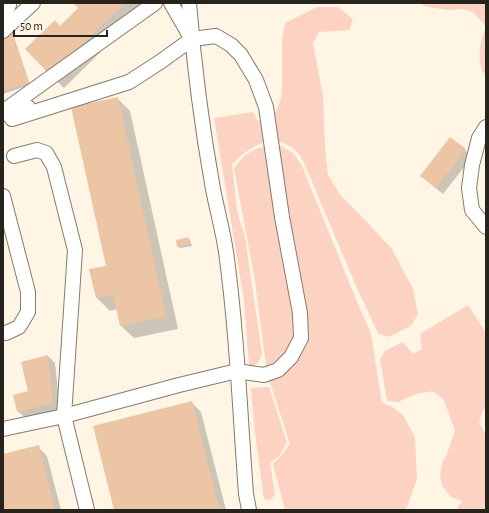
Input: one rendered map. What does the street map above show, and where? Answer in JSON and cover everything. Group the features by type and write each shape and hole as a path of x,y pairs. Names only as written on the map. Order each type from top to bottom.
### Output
{"lane":[{"path":"3,31 33,3"},
{"path":"6,113 155,3"},
{"path":"171,3 192,39"},
{"path":"189,3 192,39 213,189 226,250 233,311 246,494 250,510"},
{"path":"3,4 9,5 3,20"},
{"path":"3,429 64,416 237,371 264,375 278,370 292,357 301,338 300,314 282,217 267,109 256,80 241,55 231,45 216,36 192,39 129,82 6,113"},
{"path":"486,127 479,138 472,165 469,188 472,210 486,227"},
{"path":"14,156 37,150 46,153 54,168 75,250 64,416 87,510"},
{"path":"3,196 28,292 28,312 19,327 3,333"}],"shaded area":[{"path":"419,3 486,3 486,26 473,12 461,9 448,10 428,7"},
{"path":"317,7 338,7 353,19 349,30 319,32 313,43 323,96 325,148 328,175 341,196 392,249 413,289 418,314 411,326 389,337 378,333 300,156 288,145 280,142 271,141 263,143 254,146 232,164 237,211 245,237 262,354 258,363 249,366 244,300 214,118 253,112 257,120 264,123 273,118 280,102 282,91 282,41 285,23"},
{"path":"486,26 486,77 481,64 480,45"},
{"path":"280,145 294,154 302,166 371,334 382,403 391,406 403,415 415,437 417,479 407,507 404,510 285,510 273,464 290,444 267,373 255,281 234,168 244,157 254,150"},
{"path":"468,305 486,333 486,409 483,410 479,422 486,435 486,510 456,510 462,501 451,497 443,487 440,478 442,463 447,454 455,430 444,400 433,391 416,394 398,402 387,401 380,359 385,351 403,342 413,354 422,349 420,334"},
{"path":"269,387 287,443 279,456 270,463 275,495 270,500 264,499 255,433 251,388"}],"building":[{"path":"125,3 50,75 25,49 55,20 60,26 78,8 74,4"},
{"path":"7,19 29,83 3,91 3,20"},
{"path":"118,97 166,316 120,326 113,295 96,298 89,269 106,266 71,107"},
{"path":"450,137 466,149 436,188 420,176"},
{"path":"188,237 190,244 177,247 176,240"},
{"path":"48,355 53,403 17,412 13,395 28,391 21,362"},
{"path":"192,401 220,510 114,510 93,426"},
{"path":"39,445 55,510 3,510 3,454"}]}
